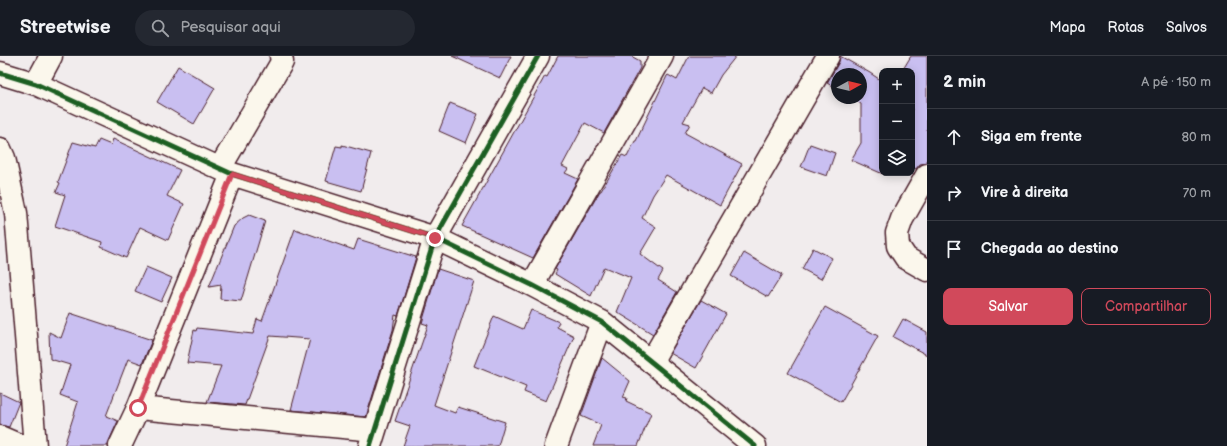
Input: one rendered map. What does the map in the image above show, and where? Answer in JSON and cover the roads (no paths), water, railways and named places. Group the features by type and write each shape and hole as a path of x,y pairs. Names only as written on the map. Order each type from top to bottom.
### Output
{"street":[{"path":"36,84 51,56"},
{"path":"120,446 138,408 226,171 282,62 280,56"},
{"path":"138,408 373,438 435,238 538,56"},
{"path":"532,285 662,56"},
{"path":"651,362 828,56"},
{"path":"0,73 36,84 226,171 435,238 532,285 602,322 755,446"},
{"path":"0,149 4,158 16,213 35,446"},
{"path":"927,175 902,219 897,233 898,246 906,258 927,270"},
{"path":"556,446 602,322"},
{"path":"0,437 21,446"}]}
